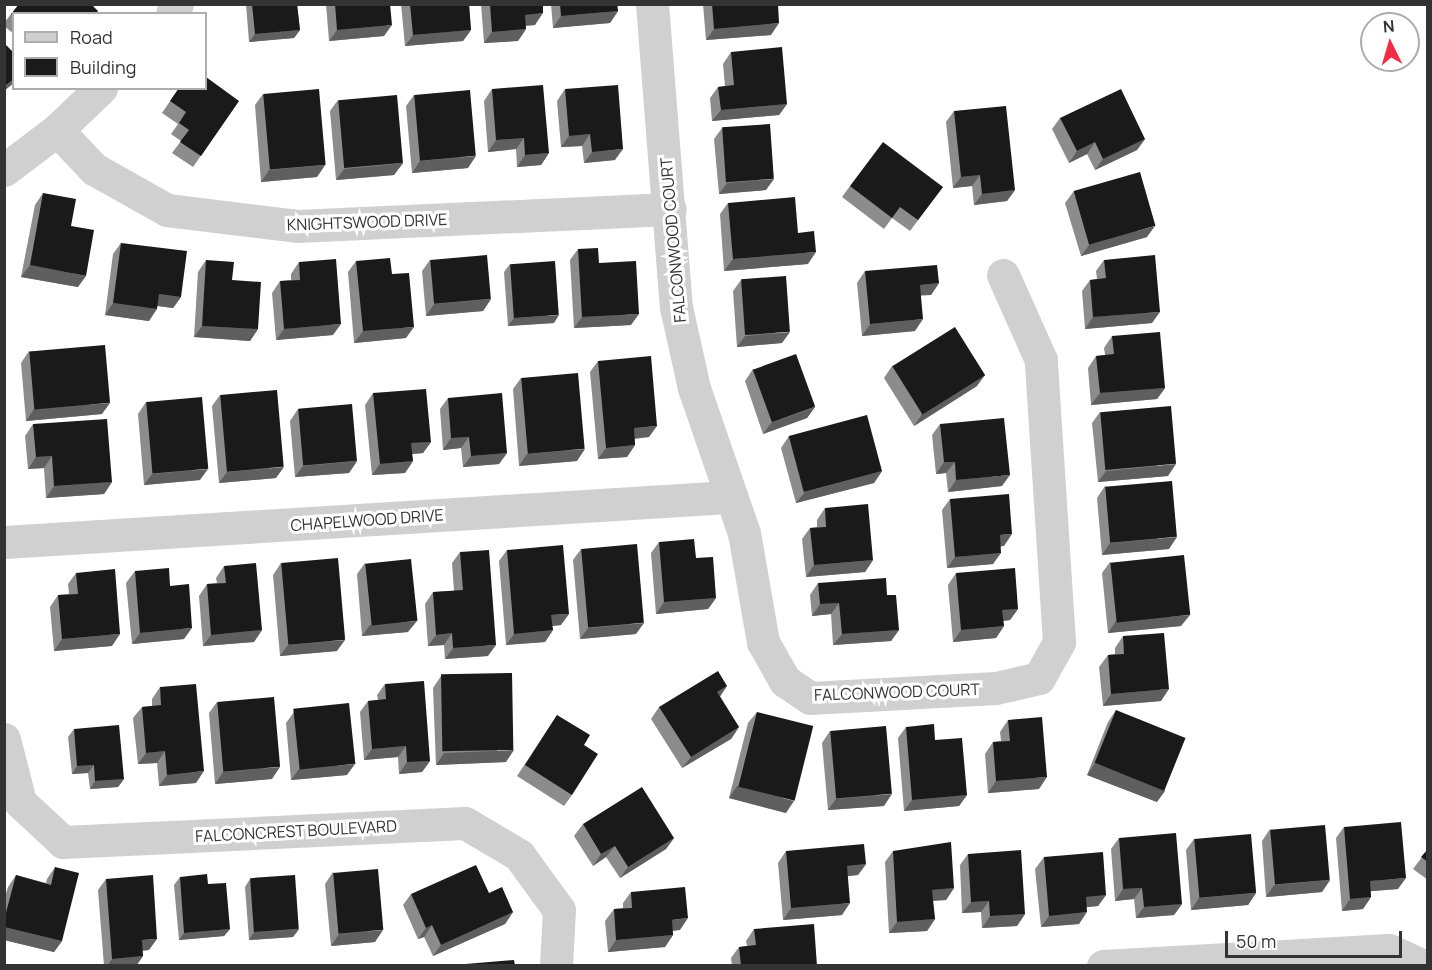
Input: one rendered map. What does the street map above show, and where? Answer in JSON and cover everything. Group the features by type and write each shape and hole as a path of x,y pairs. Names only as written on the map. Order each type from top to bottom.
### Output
{"street":[{"name":"FALCONWOOD COURT","path":"652,4 676,307 694,388 729,498 744,533 763,642 785,681 810,698 996,688 1038,678 1059,642 1041,360 1003,275"},
{"path":"4,170 57,130 99,90"},
{"name":"KNIGHTSWOOD DRIVE","path":"57,130 94,169 167,210 297,226 670,209"},
{"name":"CHAPELWOOD DRIVE","path":"4,542 729,498"},
{"name":"FALCONCREST BOULEVARD","path":"4,740 20,802 63,842 465,823 519,855 559,910 556,966"},
{"path":"1103,966 1389,950 1423,966"}],"building":[{"path":"19,4 91,4 98,11 97,12 13,12"},
{"path":"252,4 297,4 300,30 255,34"},
{"path":"335,4 390,4 392,25 337,30"},
{"path":"410,4 469,4 471,30 413,35"},
{"path":"490,4 543,4 543,13 525,15 526,29 492,32"},
{"path":"560,4 617,4 618,11 561,16"},
{"path":"712,4 778,4 779,23 714,29"},
{"path":"4,43 12,51 12,81 4,87"},
{"path":"782,47 787,104 721,110 718,87 734,85 731,52"},
{"path":"207,78 239,101 201,156 180,142 189,130 179,123 186,112 170,101 178,90 207,90"},
{"path":"543,85 549,153 525,155 524,138 496,140 492,89"},
{"path":"618,85 623,149 592,152 590,134 569,136 565,89"},
{"path":"319,89 326,165 270,170 263,94"},
{"path":"1121,89 1145,139 1103,159 1095,142 1077,151 1060,118"},
{"path":"470,90 476,156 420,161 414,95"},
{"path":"397,95 403,163 344,168 338,100"},
{"path":"1006,106 1015,190 982,194 980,175 961,177 954,111"},
{"path":"770,124 774,179 726,182 722,127"},
{"path":"883,142 943,187 918,220 900,207 892,218 850,186"},
{"path":"1140,172 1155,226 1089,245 1074,191"},
{"path":"43,193 76,199 71,226 94,230 86,276 30,265"},
{"path":"795,197 798,233 814,231 816,252 733,259 728,203"},
{"path":"121,243 187,251 181,297 159,294 157,309 113,303"},
{"path":"598,248 599,263 636,261 639,314 582,317 578,249"},
{"path":"487,255 491,299 434,304 430,260"},
{"path":"1155,255 1160,312 1093,317 1090,280 1106,278 1104,260"},
{"path":"390,258 392,274 409,273 414,327 363,331 356,261"},
{"path":"336,259 341,324 284,329 280,281 300,280 299,262"},
{"path":"206,260 234,262 232,280 261,282 258,329 202,326"},
{"path":"555,261 559,315 514,318 510,264"},
{"path":"937,265 939,283 920,285 923,319 870,324 865,271"},
{"path":"786,276 790,332 745,335 741,279"},
{"path":"955,327 985,375 922,415 892,366"},
{"path":"1160,332 1165,388 1100,393 1096,356 1114,354 1112,336"},
{"path":"105,345 110,403 34,409 29,352"},
{"path":"796,354 815,407 772,422 753,370"},
{"path":"651,356 657,426 634,428 635,445 606,448 598,361"},
{"path":"578,373 585,449 528,454 521,378"},
{"path":"426,389 431,442 411,443 413,461 380,464 373,393"},
{"path":"277,390 284,467 227,472 220,395"},
{"path":"502,393 507,453 471,456 469,437 451,438 448,398"},
{"path":"202,397 208,469 152,474 146,402"},
{"path":"352,404 357,461 303,465 298,409"},
{"path":"1171,406 1176,464 1105,470 1100,412"},
{"path":"867,415 882,471 804,492 789,436"},
{"path":"1004,418 1010,475 956,480 955,462 944,462 940,424"},
{"path":"107,419 112,482 54,486 52,456 36,457 33,424"},
{"path":"1172,481 1177,537 1110,543 1105,487"},
{"path":"1009,494 1012,534 1000,535 1001,553 955,557 950,499"},
{"path":"868,504 873,560 814,565 810,528 826,527 825,508"},
{"path":"694,539 696,558 713,557 716,598 664,602 659,542"},
{"path":"637,544 644,623 588,628 581,549"},
{"path":"563,545 569,614 551,615 553,630 514,634 507,550"},
{"path":"489,550 496,645 453,648 452,633 436,635 433,592 463,590 460,552"},
{"path":"1184,555 1190,615 1117,622 1110,563"},
{"path":"338,558 345,640 288,645 281,563"},
{"path":"411,559 417,621 372,625 365,564"},
{"path":"256,563 262,630 211,635 207,584 226,583 224,566"},
{"path":"169,568 170,586 189,584 192,628 140,633 135,571"},
{"path":"1015,568 1018,609 1002,610 1004,626 961,630 956,573"},
{"path":"115,569 120,634 62,639 58,595 78,594 76,573"},
{"path":"886,578 887,595 896,595 899,630 842,634 839,603 820,604 818,583"},
{"path":"1164,633 1169,689 1111,694 1108,655 1124,654 1123,636"},
{"path":"718,671 727,686 717,692 739,727 691,757 659,707"},
{"path":"512,673 513,750 442,751 441,674"},
{"path":"424,681 430,761 407,762 406,746 372,749 368,701 386,699 385,684"},
{"path":"196,684 204,771 167,775 165,751 146,753 142,707 161,705 160,687"},
{"path":"274,697 280,767 223,772 217,702"},
{"path":"349,703 355,764 300,770 293,709"},
{"path":"1116,710 1186,738 1164,791 1095,763"},
{"path":"757,712 813,726 795,801 738,787"},
{"path":"557,715 590,735 584,745 598,754 572,795 525,765"},
{"path":"1042,717 1047,777 996,781 993,742 1010,741 1008,720"},
{"path":"934,724 935,740 962,738 967,795 912,800 906,727"},
{"path":"119,725 124,779 95,781 94,765 77,766 74,729"},
{"path":"886,726 892,794 836,799 830,731"},
{"path":"642,787 674,838 628,867 615,846 601,854 583,824"},
{"path":"1401,822 1406,878 1370,881 1371,897 1350,899 1344,827"},
{"path":"1325,825 1330,880 1275,885 1270,830"},
{"path":"1176,833 1182,904 1144,907 1142,888 1123,889 1119,838"},
{"path":"1251,834 1256,893 1199,898 1194,839"},
{"path":"951,842 954,888 932,890 935,919 897,922 893,851"},
{"path":"864,844 866,864 847,866 850,903 791,908 786,851"},
{"path":"1428,849 1428,862 1421,857"},
{"path":"1021,850 1025,914 990,916 989,901 971,902 968,854"},
{"path":"1103,852 1106,895 1086,897 1087,912 1049,916 1044,857"},
{"path":"476,865 489,893 502,887 513,912 441,945 432,925 426,928 411,894"},
{"path":"55,867 79,873 62,941 4,927 16,875 51,885"},
{"path":"378,869 383,930 338,934 333,873"},
{"path":"207,874 208,884 226,883 230,929 184,933 180,877"},
{"path":"153,875 157,939 142,940 143,956 112,959 106,879"},
{"path":"295,875 299,929 254,932 250,878"},
{"path":"685,887 688,918 672,920 673,935 616,940 614,909 632,908 631,892"},
{"path":"814,924 817,966 741,966 739,947 756,945 754,929"},
{"path":"514,960 515,966 442,966"}]}
